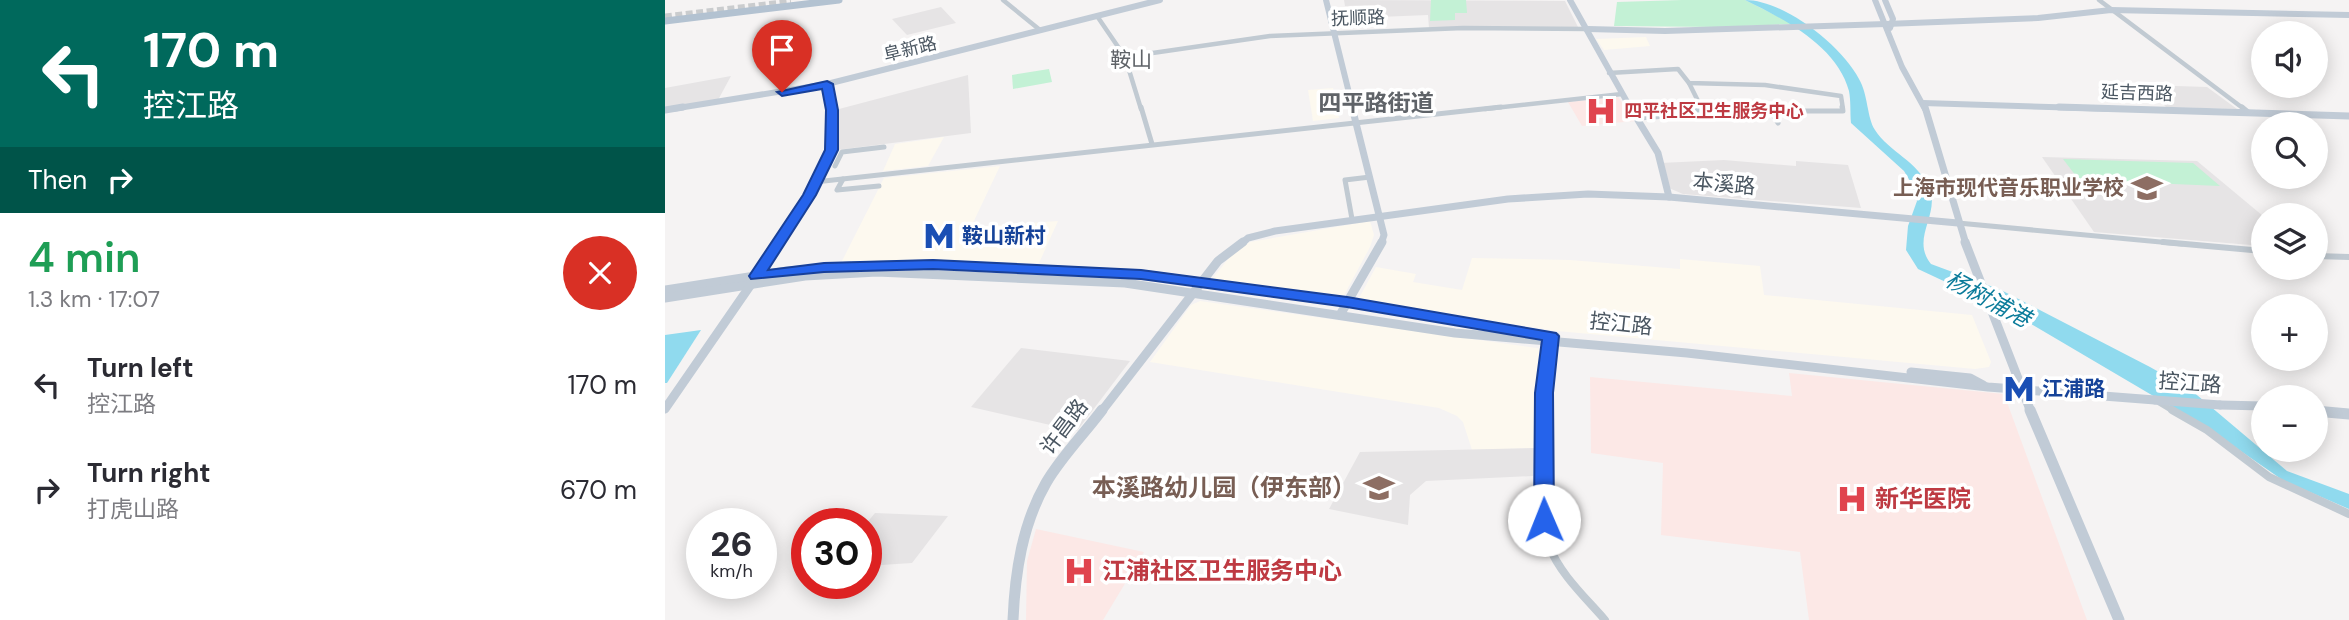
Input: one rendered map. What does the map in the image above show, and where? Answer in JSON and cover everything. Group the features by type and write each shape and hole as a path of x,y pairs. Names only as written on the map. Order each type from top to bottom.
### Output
{"main road":[{"path":"794,2 809,0"},
{"path":"665,16 825,0"},
{"path":"665,21 839,0"},
{"path":"757,11 758,6 765,4"}],"street":[{"path":"1003,0 1040,30"},
{"name":"阜新路","path":"665,110 827,84 1160,0"},
{"path":"1326,0 1384,235 1379,250 1341,316"},
{"path":"1570,0 1588,29 1609,73 1658,153 1668,197"},
{"path":"1875,0 1889,26 1902,67 1923,103 1958,223 2022,390 2119,620"},
{"path":"1885,0 1893,19 1889,26"},
{"path":"2099,0 2248,112"},
{"name":"抚顺路","path":"1125,57 1270,36 1334,32 1463,28 1665,31 1889,26 2038,18 2111,10 2349,15"},
{"path":"1097,16 1125,57 1152,144"},
{"path":"1609,73 1678,69 1700,105 1696,112"},
{"path":"1638,118 1696,112 1843,111 1841,96 1814,90 1762,83 1689,83"},
{"path":"665,410 810,195 831,150 832,110 827,84"},
{"path":"815,182 1622,94"},
{"name":"延吉西路","path":"1923,103 2349,116"},
{"path":"1770,110 1778,123"},
{"path":"835,166 842,152 847,150 884,147"},
{"path":"1352,219 1345,180 1370,177"},
{"path":"843,179 837,190 879,186"},
{"name":"本溪路","path":"1201,282 1226,252 1248,238 1379,215 1508,199 1588,194 1668,197 2251,250"},
{"path":"2328,256 2349,257"},
{"name":"控江路","path":"665,298 824,267 1043,266 1141,274 1347,302 1551,339"},
{"name":"控江路","path":"665,290 754,280 925,272 1125,283 1455,333 1551,339 1988,387 2251,406"},
{"name":"许昌路","path":"1013,620 1017,562 1033,507 1065,455 1201,282"},
{"path":"1551,339 1544,393 1543,450 1544,520 1548,545 1565,574 1605,620"},
{"path":"2155,400 2207,430 2269,477 2349,514"},
{"path":"2328,412 2349,414"}],"shaded area":[{"path":"1344,0 1565,1 1578,27 1429,28 1428,15 1379,17 1377,5 1345,6"},
{"path":"941,7 956,23 907,35 892,19"},
{"path":"1646,37 1650,46 1604,50 1596,39"},
{"path":"968,75 971,133 837,150 839,109"},
{"path":"731,76 718,100 665,108 665,88"},
{"path":"2145,85 2207,87 2237,109 2166,107"},
{"path":"1333,88 1339,118 1313,121 1308,90"},
{"name":"四平社区卫生服务中心","path":"1618,97 1635,121 1582,126 1568,102"},
{"path":"944,137 928,166 883,171 895,144"},
{"name":"上海市现代音乐职业学校","path":"2042,157 2197,161 2251,206 2251,245 2094,232"},
{"path":"1724,160 1796,166 1796,161 1848,165 1861,208 1683,194 1669,188 1660,163"},
{"path":"1000,166 971,227 1058,221 1039,263 842,261 884,178"},
{"path":"1370,221 1374,235 1370,247 1342,299 1212,279 1233,253 1250,242"},
{"path":"1472,258 1570,260 1680,269 1680,259 1760,266 1764,295 1972,315 1991,362 1989,367 1975,369 1557,331 1364,301 1359,298 1376,267 1416,274 1413,282 1462,290"},
{"path":"1200,301 1544,349 1538,396 1537,448 1472,450 1463,422 1457,416 1439,408 1150,362 1191,305"},
{"path":"1021,348 1130,361 1077,431 971,407"},
{"name":"新华医院","path":"1789,373 2004,394 2087,620 1809,620 1800,552 1661,535 1663,463 1591,453 1590,377 1792,396"},
{"name":"本溪路幼儿园（伊东部）","path":"1537,448 1533,476 1426,481 1410,495 1408,525 1329,509 1360,452"},
{"path":"882,513 948,516 912,563 882,565"},
{"name":"江浦社区卫生服务中心","path":"1036,529 1144,552 1103,620 1026,620 1027,561"}],"green space":[{"path":"1431,0 1466,0 1467,13 1455,13 1455,20 1430,21"},
{"path":"1745,0 1793,24 1719,27 1614,26 1617,2"},
{"path":"1049,69 1052,82 1013,89 1012,75"},
{"path":"2063,159 2193,163 2220,186 2079,180"}],"water":[{"name":"杨树浦港","path":"1745,0 1760,2 1793,16 1839,52 1862,85 1875,130 1924,179 1932,198 1924,235 1925,254 1931,264 2001,290 2191,390 2251,441 2251,458 2206,427 2014,314 1918,269 1906,250 1908,226 1917,201 1913,186 1904,171 1851,123 1849,91 1833,60 1807,36"},
{"path":"701,330 667,383 665,383 665,335"},
{"name":"杨树浦港","path":"2257,462 2276,462 2287,471 2349,494 2349,509 2284,481"}],"tunnel":[{"path":"665,17 791,2"}],"place":[{"name":"四平社区卫生服务中心","path":"1601,111"},
{"name":"上海市现代音乐职业学校","path":"2147,188"},
{"name":"鞍山新村","path":"939,236"},
{"name":"江浦路","path":"2019,389"},
{"name":"本溪路幼儿园（伊东部）","path":"1379,488"},
{"name":"新华医院","path":"1852,499"},
{"name":"江浦社区卫生服务中心","path":"1079,571"}],"district":[{"name":"鞍山","path":"1131,60"},
{"name":"四平路街道","path":"1376,103"}],"route":[{"path":"782,92 827,84 832,110 831,150 810,195 756,276 824,267 933,264 1141,274 1347,302 1550,336 1544,393 1544,520"}]}
